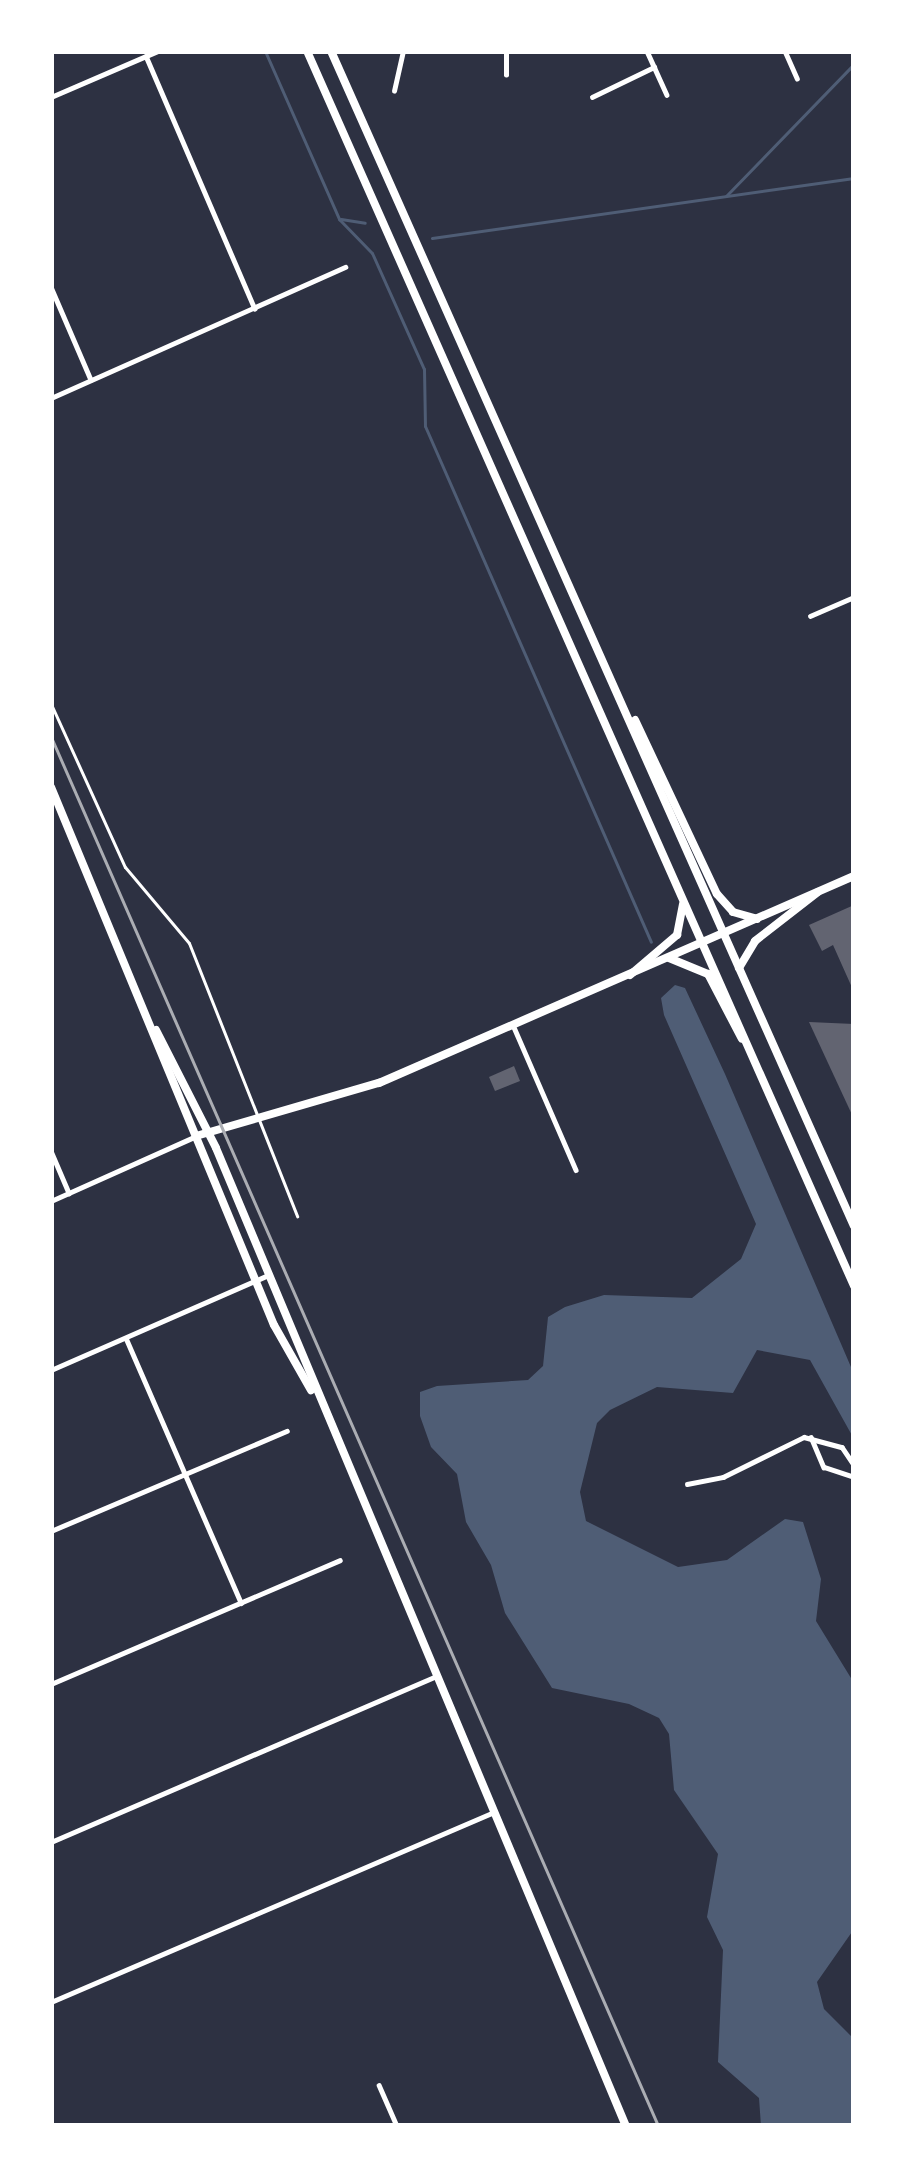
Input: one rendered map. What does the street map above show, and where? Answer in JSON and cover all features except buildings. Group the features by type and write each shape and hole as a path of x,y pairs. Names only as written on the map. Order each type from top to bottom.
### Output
{"main road":[{"path":"308,51 854,1286"},
{"path":"332,51 854,1226"},
{"path":"618,694 717,894 733,912 757,920"},
{"path":"51,787 156,1030 255,1281 316,1396"},
{"path":"196,1136 380,1083 854,876"},
{"path":"740,968 755,941 818,892"},
{"path":"629,975 680,931 682,898"},
{"path":"670,958 708,974 759,1066"},
{"path":"156,1030 209,1131 316,1396 626,2126"}],"street":[{"path":"51,97 158,51"},
{"path":"394,91 404,51"},
{"path":"506,51 506,76"},
{"path":"647,51 667,95"},
{"path":"785,51 797,78"},
{"path":"146,56 255,309"},
{"path":"592,97 654,68"},
{"path":"51,398 345,267"},
{"path":"51,287 91,380"},
{"path":"810,616 854,597"},
{"path":"513,1024 576,1170"},
{"path":"51,1201 196,1136"},
{"path":"51,1151 69,1193"},
{"path":"51,1370 268,1275"},
{"path":"125,1338 241,1604"},
{"path":"51,1531 287,1431"},
{"path":"812,1438 824,1467 854,1477"},
{"path":"687,1484 723,1477 812,1438 847,1454 854,1465"},
{"path":"821,1454 830,1445"},
{"path":"836,1471 847,1454"},
{"path":"51,1684 340,1561"},
{"path":"51,1842 435,1677"},
{"path":"51,2002 493,1813"},
{"path":"380,2085 398,2126"}],"lane":[{"path":"51,704 124,867 189,943 297,1216"}],"water":[{"path":"675,985 685,988 725,1074 854,1374 854,1439 810,1360 757,1350 733,1393 657,1387 610,1410 597,1423 580,1492 586,1521 678,1567 727,1560 785,1519 803,1522 821,1579 816,1621 854,1683 854,1929 817,1982 824,2009 854,2039 854,2126 761,2126 759,2098 718,2062 723,1950 707,1917 718,1854 674,1790 669,1734 659,1718 629,1704 552,1688 505,1613 491,1565 466,1522 457,1474 431,1447 420,1416 420,1392 437,1386 528,1380 543,1366 548,1317 565,1307 604,1295 692,1298 741,1259 756,1224 664,1015 661,998"}],"waterway":[{"path":"265,51 339,219 372,253 424,369 425,426 651,942"},
{"path":"726,196 854,64"},
{"path":"432,238 854,178"},
{"path":"341,219 365,223"}],"railway":[{"path":"51,737 658,2126"}]}
